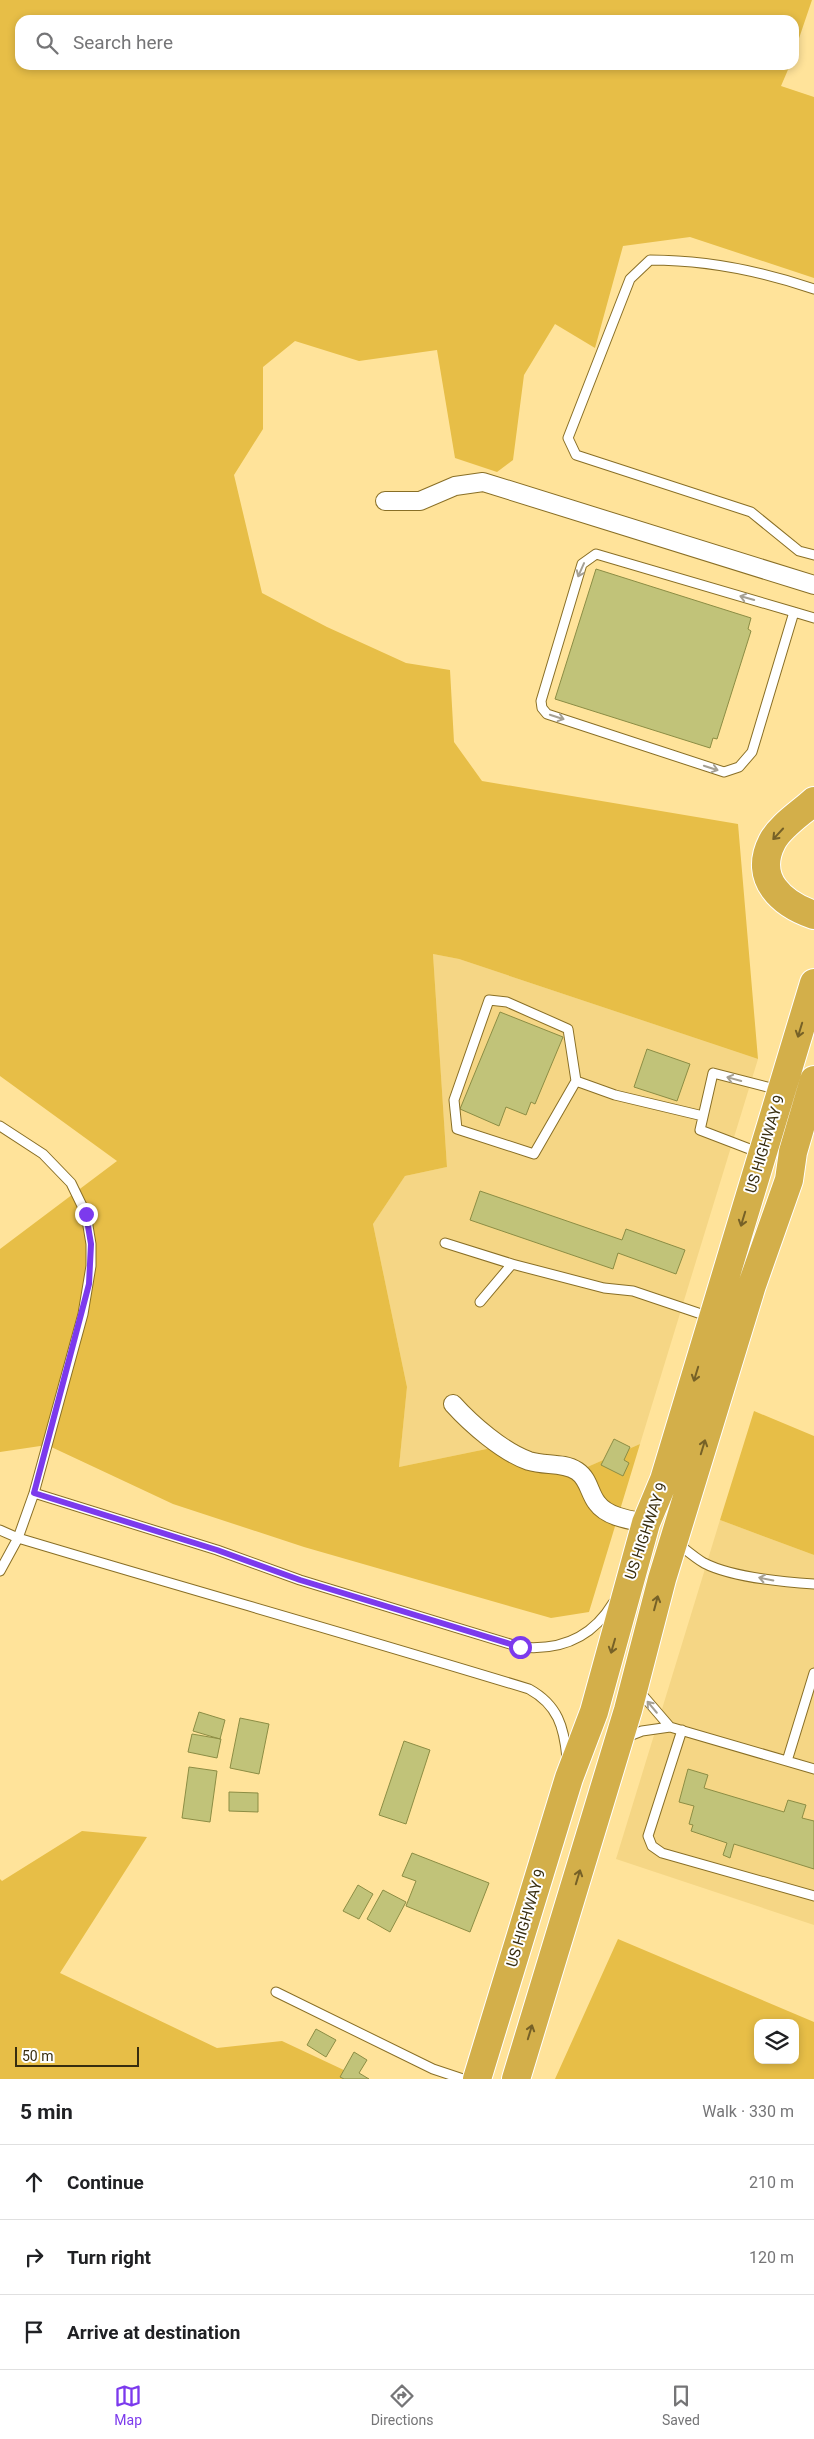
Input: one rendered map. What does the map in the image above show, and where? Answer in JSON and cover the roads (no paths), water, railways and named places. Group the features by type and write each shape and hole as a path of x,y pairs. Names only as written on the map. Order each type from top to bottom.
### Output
{"highway":[{"path":"814,801 772,842 767,856 766,870 769,881 789,905 814,915"},
{"name":"US HIGHWAY 9","path":"477,2079 568,1778 588,1729 623,1611 630,1576 646,1523 664,1480 814,983"},
{"name":"US HIGHWAY 9","path":"516,2079 635,1686 674,1541 752,1285 789,1180 793,1152 814,1080"},
{"path":"789,1180 814,1141"}],"street":[{"path":"385,501 420,501 455,486 483,482 814,586"},
{"path":"453,1404 466,1418 510,1452 531,1461 564,1466 576,1470 584,1476 601,1508 620,1517 646,1523"}],"lane":[{"path":"814,289 764,273 683,260 650,260 630,279 568,438 576,455 751,512 799,551 814,555"},
{"path":"794,612 752,752 739,767 724,772 547,714 542,708 541,701 582,564 596,554 794,612 814,618"},
{"path":"489,1000 507,1002 568,1029 576,1081 534,1154 457,1129 454,1100 489,1000"},
{"path":"762,1154 700,1130 714,1073 781,1091"},
{"path":"576,1081 615,1095 703,1116"},
{"path":"0,1126 43,1154 71,1183 86,1214 91,1244 91,1266 83,1314 34,1493 18,1538 0,1571"},
{"path":"446,1243 512,1264 604,1288 633,1291 713,1318"},
{"path":"480,1302 512,1264"},
{"path":"34,1493 217,1550 300,1580 520,1647 553,1647 573,1641 588,1632 605,1616 630,1576"},
{"path":"0,1530 18,1538 185,1588 313,1623 529,1689 540,1695 552,1706 561,1720 568,1778"},
{"path":"674,1541 704,1562 718,1569 782,1582 814,1584"},
{"path":"787,1761 814,1673"},
{"path":"635,1686 670,1727"},
{"path":"804,1708 814,1711"},
{"path":"619,1740 642,1731 670,1727 814,1769"},
{"path":"682,1730 648,1836 652,1846 662,1853 814,1896"},
{"path":"276,1992 432,2069 463,2079"}]}
